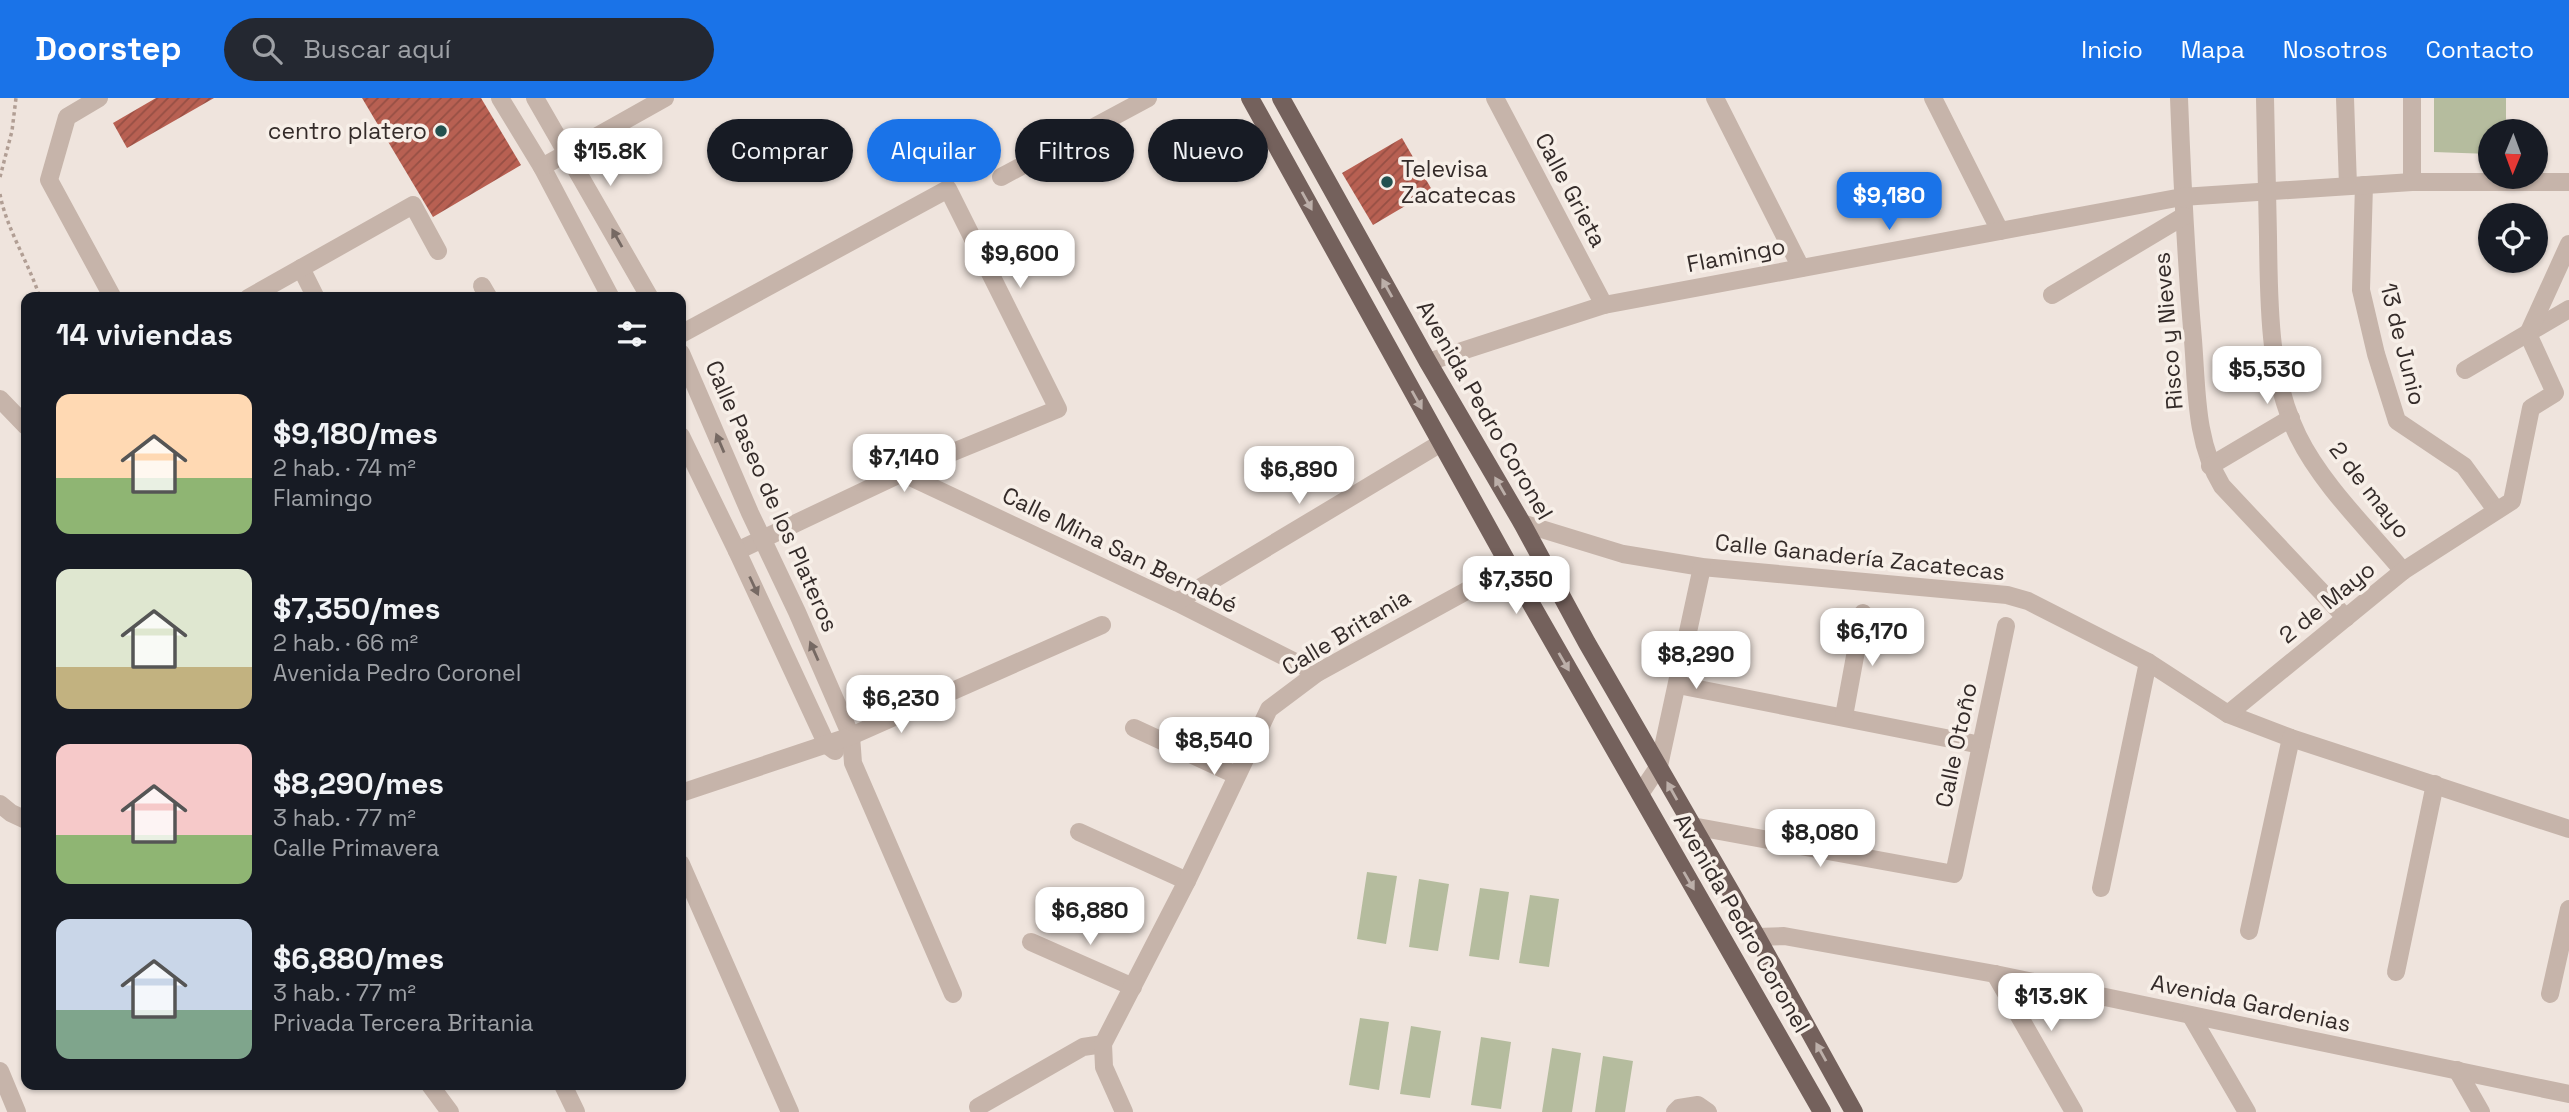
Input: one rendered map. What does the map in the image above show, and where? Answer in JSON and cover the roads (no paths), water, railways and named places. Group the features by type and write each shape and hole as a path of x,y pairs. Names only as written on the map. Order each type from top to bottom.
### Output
{"main road":[{"name":"Avenida Pedro Coronel","path":"1250,98 1510,567 1822,1112"},
{"name":"Avenida Pedro Coronel","path":"1282,98 1428,362 1522,523 1587,643 1757,937 1854,1112"},
{"path":"1332,245 1356,232"}],"street":[{"path":"99,98 67,117 49,180 110,292"},
{"path":"500,98 542,167 608,292"},
{"path":"535,98 647,292"},
{"path":"542,167 665,98"},
{"path":"1001,177 1149,98"},
{"name":"Calle Grieta","path":"1495,98 1604,305"},
{"path":"1715,98 1801,268"},
{"path":"1933,98 2000,231"},
{"name":"Risco y Nieves","path":"2179,98 2183,216 2201,436 2210,466 2222,486 2346,618"},
{"name":"2 de mayo","path":"2266,98 2269,291 2274,357 2291,418 2298,437 2327,480 2403,571"},
{"name":"13 de Junio","path":"2345,98 2356,185 2361,290 2376,354 2397,421 2464,466 2496,510"},
{"path":"2412,98 2412,182"},
{"name":"Flamingo","path":"1428,362 1604,305 2182,197 2412,182 2568,185"},
{"path":"686,331 948,189 1058,409 902,473 737,551"},
{"path":"259,292 413,205 438,251"},
{"path":"2052,295 2183,216"},
{"path":"2528,334 2569,244"},
{"path":"301,268 313,292"},
{"path":"2465,370 2569,309"},
{"name":"2 de Mayo","path":"2228,714 2403,571 2512,501 2531,408 2555,393 2528,334"},
{"name":"Calle Paseo de los Plateros","path":"686,366 850,736 853,763"},
{"path":"0,399 21,421"},
{"path":"2210,466 2291,418"},
{"path":"1176,602 1441,443"},
{"path":"686,446 827,745 853,763 953,994"},
{"name":"Calle Mina San Bernabé","path":"902,473 1176,602 1317,673"},
{"name":"Calle Ganadería Zacatecas","path":"1522,523 1623,554 1702,567 2007,595 2028,601 2148,662 2228,714 2291,738 2569,829"},
{"name":"Calle Britania","path":"1103,1044 1187,881 1269,709 1317,673 1510,567"},
{"path":"1640,794 1659,766 1702,567"},
{"path":"1844,716 1863,613"},
{"path":"686,791 850,736 1102,625"},
{"name":"Calle Otoño","path":"1692,826 1954,874 2006,626"},
{"path":"2101,888 2148,662"},
{"path":"1678,685 1844,716 1981,746"},
{"path":"1134,728 1236,775"},
{"path":"2249,931 2291,738"},
{"path":"2396,972 2435,784"},
{"path":"0,804 21,818"},
{"path":"1079,832 1187,881"},
{"path":"686,875 790,1112"},
{"path":"2550,994 2569,909"},
{"name":"Avenida Gardenias","path":"1757,937 1784,936 1995,974 2569,1094"},
{"path":"1031,942 1133,987"},
{"path":"1995,974 2074,1112"},
{"path":"2191,1016 2247,1112"},
{"path":"978,1107 1083,1047 1103,1044 1104,1067 1124,1112"},
{"path":"2457,1070 2481,1112"},
{"path":"0,1071 17,1112"},
{"path":"434,1090 450,1112"},
{"path":"565,1090 576,1112"},
{"path":"1675,1112 1679,1108 1698,1105 1708,1112"}],"place":[{"name":"centro platero","path":"441,131"},
{"name":"Televisa Zacatecas","path":"1387,182"}]}
